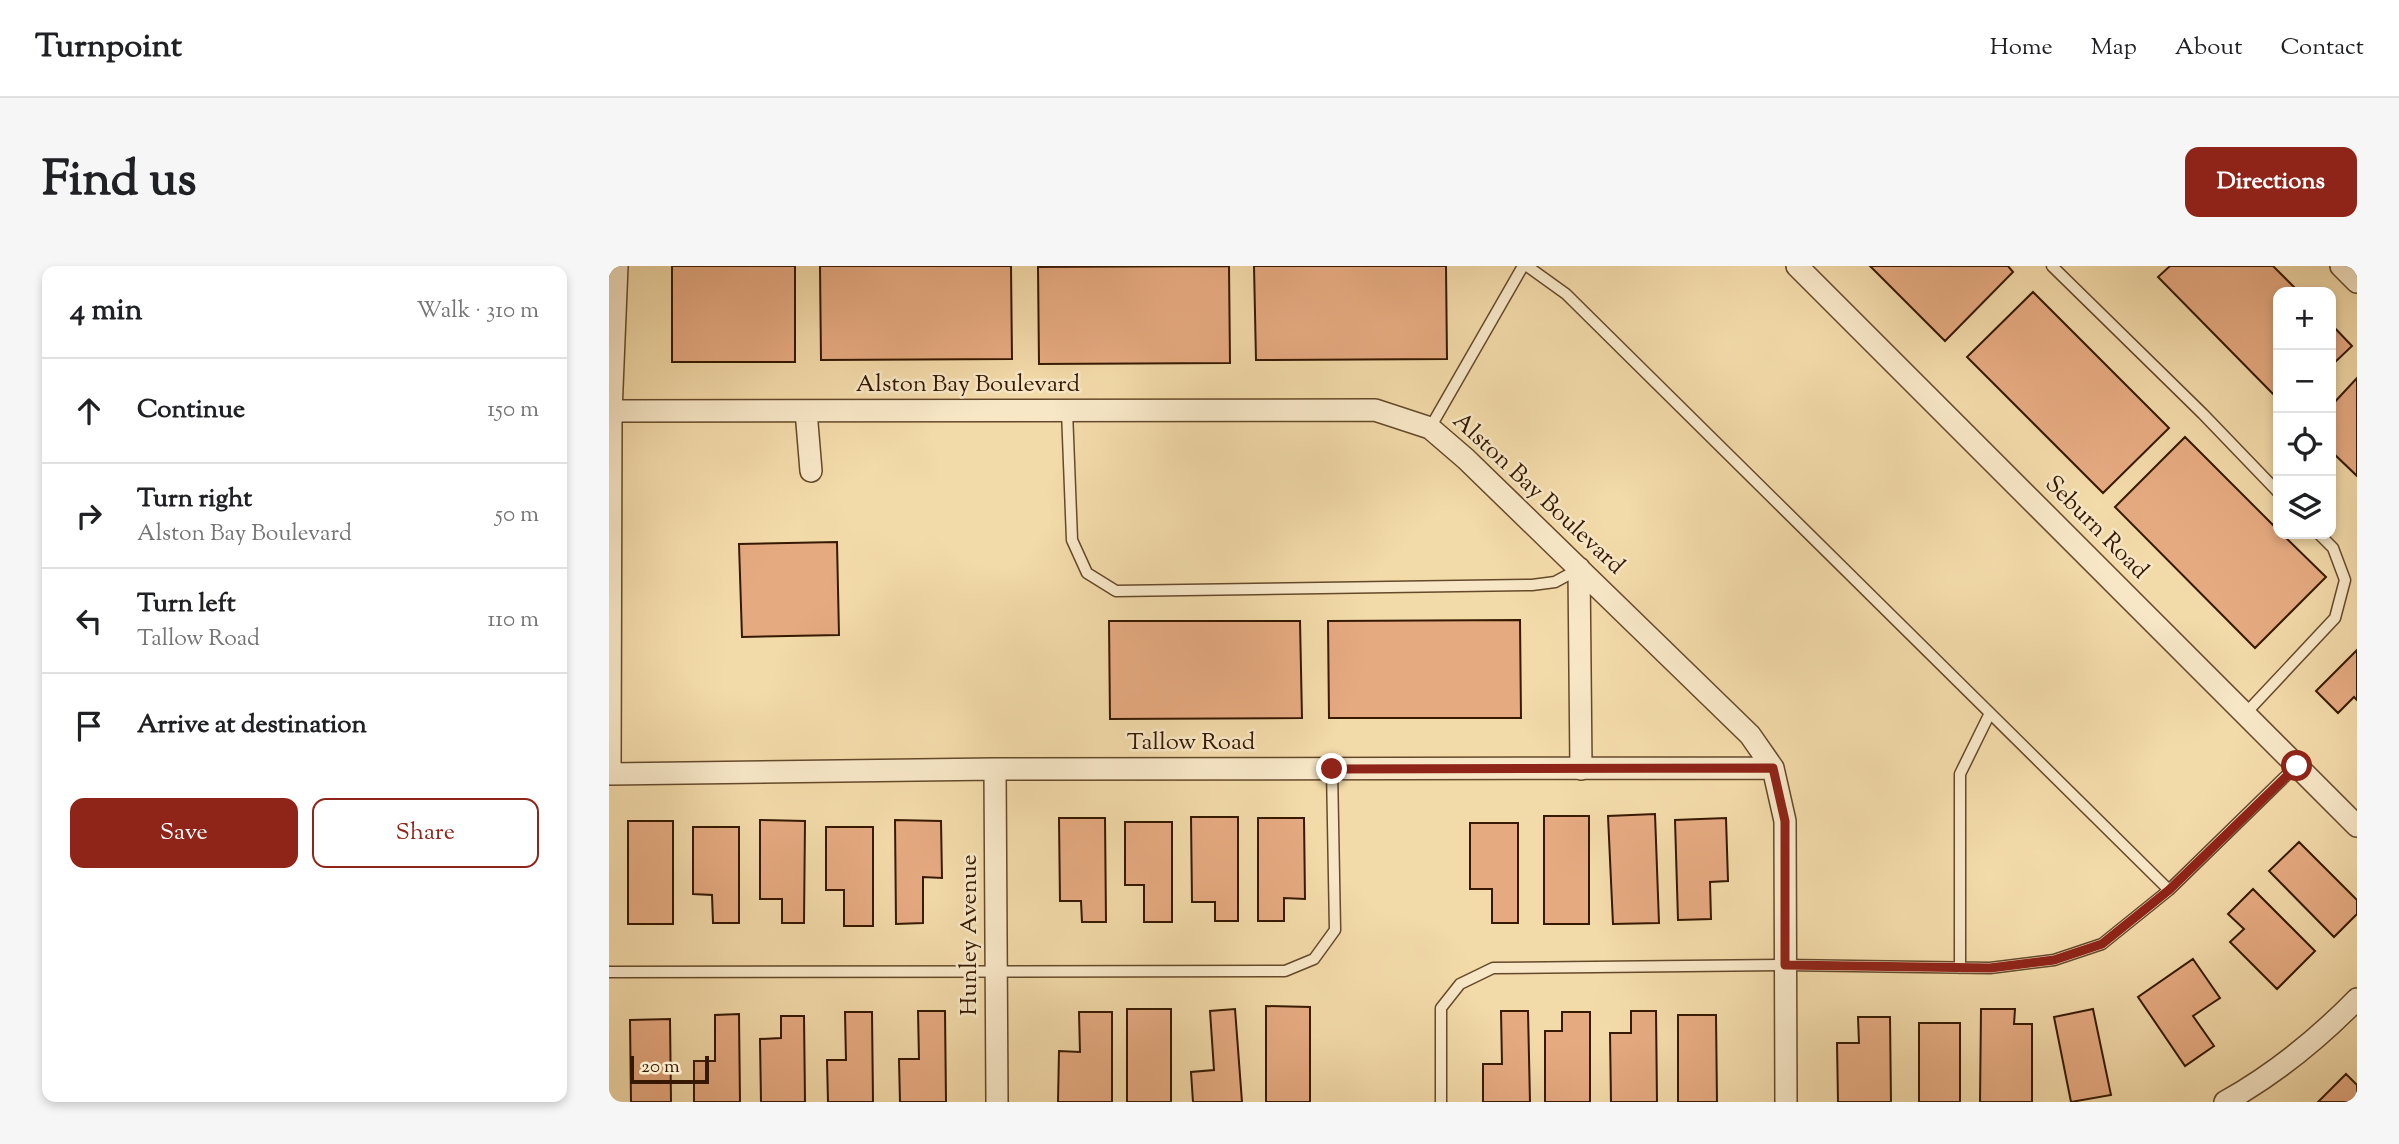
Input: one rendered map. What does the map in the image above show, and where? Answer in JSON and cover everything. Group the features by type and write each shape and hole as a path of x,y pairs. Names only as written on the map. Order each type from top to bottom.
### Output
{"street":[{"path":"610,774 610,412 617,266"},
{"name":"Seburn Road","path":"1797,266 2357,826"},
{"path":"2341,266 2357,282"},
{"path":"806,411 811,471"},
{"name":"Alston Bay Boulevard","path":"610,412 1375,411 1430,428 1466,458 1750,735 1773,768 1785,821 1786,1102"},
{"path":"1579,569 1581,769"},
{"name":"Tallow Road","path":"610,774 995,769 1773,768"},
{"name":"Hunley Avenue","path":"995,769 997,1102"},
{"path":"2225,1102 2246,1091 2328,1029 2357,999"}],"lane":[{"path":"1430,428 1525,266 1566,294 2169,890"},
{"path":"2052,266 2273,487"},
{"path":"1067,411 1072,540 1087,573 1116,591 1532,585 1555,582 1579,569"},
{"path":"2245,714 2335,618 2345,580 2333,548 2324,539"},
{"path":"1961,968 1960,774 1990,713"},
{"path":"1441,1102 1441,1008 1459,984 1493,968 1785,965 1990,968 2054,960 2102,944 2169,890 2297,766"},
{"path":"609,972 1285,971 1314,959 1335,930 1332,769"}],"building":[{"path":"672,266 795,266 795,362 672,362"},
{"path":"820,266 1011,266 1012,359 821,360"},
{"path":"1229,266 1230,363 1039,364 1038,267"},
{"path":"1254,266 1446,266 1447,359 1256,360"},
{"path":"1870,266 2008,266 2013,272 1945,341"},
{"path":"2170,266 2273,266 2294,287 2273,287 2273,394 2158,277"},
{"path":"2033,292 2169,428 2103,493 1967,357"},
{"path":"2336,329 2352,346 2336,361"},
{"path":"2357,378 2357,476 2336,456 2336,401"},
{"path":"2185,437 2273,525 2273,539 2287,539 2326,577 2255,648 2115,507"},
{"path":"837,542 839,635 742,637 739,544"},
{"path":"1520,620 1521,718 1329,718 1328,621"},
{"path":"1109,621 1300,621 1302,718 1110,719"},
{"path":"2357,650 2357,700 2354,697 2338,713 2316,691"},
{"path":"1655,814 1659,923 1613,924 1608,816"},
{"path":"1544,816 1589,816 1589,924 1544,924"},
{"path":"1191,817 1238,817 1238,921 1215,921 1215,902 1192,902"},
{"path":"1059,818 1105,818 1106,922 1082,922 1081,901 1060,901"},
{"path":"1258,818 1304,818 1305,899 1284,898 1284,921 1258,921"},
{"path":"1726,818 1728,881 1710,882 1711,919 1678,920 1675,820"},
{"path":"760,820 805,821 804,923 782,923 782,899 760,899"},
{"path":"895,820 941,821 942,878 923,877 923,923 896,924"},
{"path":"628,821 673,821 673,924 628,924"},
{"path":"1125,822 1172,822 1172,922 1144,922 1144,885 1125,885"},
{"path":"1470,823 1518,823 1518,923 1492,923 1492,889 1470,889"},
{"path":"693,827 739,827 739,923 713,923 712,895 693,894"},
{"path":"826,827 873,827 873,926 844,926 844,890 826,890"},
{"path":"2299,842 2357,900 2357,914 2334,937 2269,871"},
{"path":"2253,889 2315,951 2277,989 2230,942 2244,929 2228,914"},
{"path":"2193,959 2220,998 2193,1016 2214,1046 2185,1066 2138,997"},
{"path":"1266,1006 1310,1007 1310,1102 1266,1102"},
{"path":"1127,1009 1171,1009 1171,1102 1127,1102"},
{"path":"1235,1009 1242,1102 1193,1102 1191,1072 1214,1070 1210,1011"},
{"path":"1981,1009 2015,1009 2014,1024 2032,1024 2032,1102 1980,1102"},
{"path":"2093,1009 2111,1095 2071,1102 2054,1017"},
{"path":"918,1011 945,1011 946,1102 900,1102 899,1059 919,1059"},
{"path":"1501,1011 1528,1011 1530,1102 1483,1102 1483,1064 1502,1064"},
{"path":"1631,1011 1656,1011 1657,1102 1611,1102 1610,1033 1631,1033"},
{"path":"845,1012 872,1012 873,1102 828,1102 827,1060 846,1060"},
{"path":"1079,1012 1112,1012 1112,1102 1058,1102 1059,1051 1080,1052"},
{"path":"1562,1012 1590,1012 1590,1102 1545,1102 1545,1031 1562,1031"},
{"path":"739,1014 740,1102 694,1102 694,1061 715,1061 715,1015"},
{"path":"1678,1015 1716,1015 1717,1102 1678,1102"},
{"path":"781,1016 804,1016 805,1102 761,1102 760,1039 781,1038"},
{"path":"1858,1017 1890,1017 1891,1102 1838,1102 1837,1043 1859,1043"},
{"path":"670,1019 671,1102 631,1102 630,1020"},
{"path":"1919,1023 1960,1023 1960,1102 1919,1102"},
{"path":"2346,1074 2357,1085 2357,1102 2318,1102"}],"route":[{"path":"1332,769 1773,768 1785,821 1785,965 1990,968 2054,960 2102,944 2169,890 2297,766"}]}
